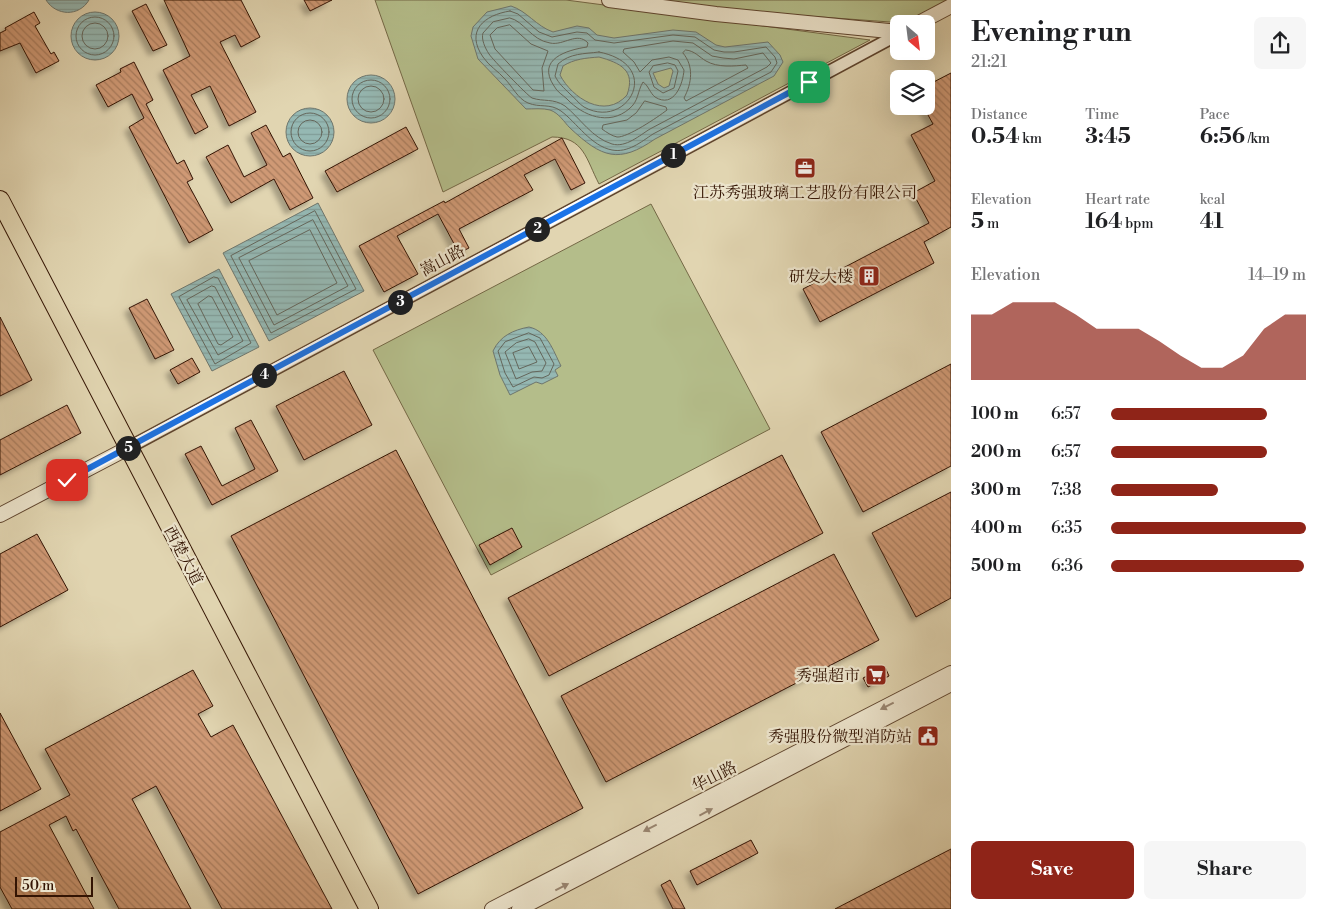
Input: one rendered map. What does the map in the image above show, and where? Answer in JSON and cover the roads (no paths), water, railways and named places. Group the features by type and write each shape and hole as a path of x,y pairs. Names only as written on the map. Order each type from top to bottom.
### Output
{"main road":[{"name":"西楚大道","path":"0,200 369,909"}],"street":[{"path":"609,0 716,14 890,32"},
{"path":"934,15 951,6"},
{"name":"嵩山路","path":"0,515 890,38"},
{"name":"华山路","path":"492,909 951,672"},
{"name":"华山路","path":"519,909 951,684"}],"water":[{"path":"46,0 89,0 85,6 74,12 61,12"},
{"path":"511,6 522,11 553,32 577,26 589,28 597,35 614,38 673,30 696,32 716,45 725,47 768,42 780,55 783,62 774,76 642,147 631,152 611,154 601,151 581,138 553,111 526,109 478,59 471,36 473,27 487,12","holes":["599,57 614,62 628,74 629,86 627,95 609,106 599,106 581,98 572,91 560,75 563,66 571,62","671,68 673,71 669,86 664,88 658,84 653,73"]},
{"path":"95,12 104,14 112,19 117,27 119,36 117,45 112,53 104,58 95,60 86,58 78,53 73,45 71,36 73,27 78,19 86,14"},
{"path":"371,75 380,77 388,82 393,90 395,99 393,108 388,116 380,121 371,123 362,121 354,116 349,108 347,99 349,90 354,82 362,77"},
{"path":"310,108 319,110 327,115 332,123 334,132 332,141 327,149 319,154 310,156 301,154 293,149 288,141 286,132 288,123 293,115 301,110"},
{"path":"318,203 364,291 269,341 223,253"},
{"path":"219,269 259,347 212,371 171,294"},
{"path":"529,327 545,337 561,366 555,370 558,376 542,384 536,382 510,395 500,375 493,351 499,341 508,334"}],"place":[{"name":"江苏秀强玻璃工艺股份有限公司","path":"805,168"},
{"name":"研发大楼","path":"869,276"},
{"name":"秀强超市","path":"876,675"},
{"name":"秀强股份微型消防站","path":"928,736"}]}
